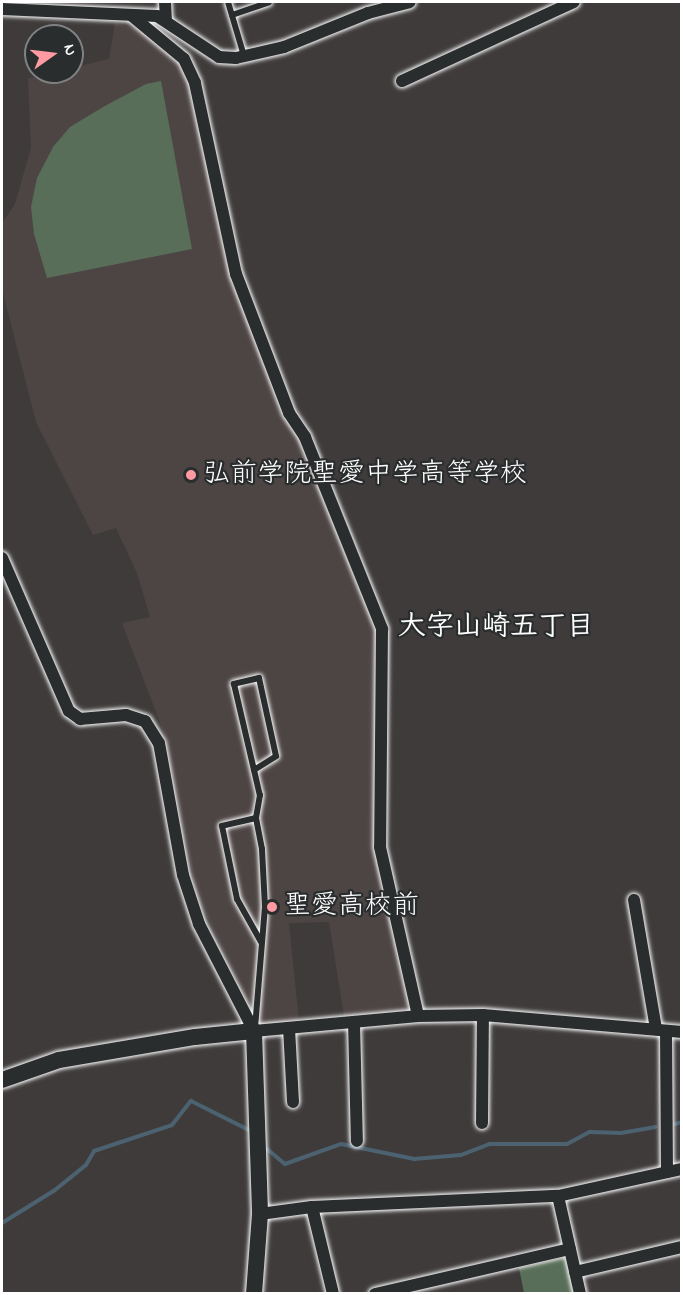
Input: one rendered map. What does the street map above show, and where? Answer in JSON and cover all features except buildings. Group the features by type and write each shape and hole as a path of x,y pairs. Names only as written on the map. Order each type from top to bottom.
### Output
{"street":[{"path":"165,2 166,19"},
{"path":"2,9 75,6 132,16 166,19 219,57 244,56 408,2"},
{"path":"402,81 574,2"},
{"path":"132,16 184,59 195,83 236,274 289,413 305,437 382,629 380,847 418,1016"},
{"path":"2,558 69,711 80,720 126,716 145,721 159,743 183,875 199,924 254,1031 260,1214 254,1293"},
{"path":"634,900 661,1030 667,1172"},
{"path":"2,1080 59,1060 195,1037 418,1016 483,1016 681,1032"},
{"path":"482,1123 483,1016"},
{"path":"354,1022 357,1142"},
{"path":"289,1028 293,1102"},
{"path":"260,1214 312,1207 558,1196 681,1169"},
{"path":"558,1196 580,1293"},
{"path":"312,1207 333,1293"},
{"path":"575,1272 681,1247"},
{"path":"375,1293 570,1249"}],"lane":[{"path":"228,2 244,56"},
{"path":"232,15 269,2"},
{"path":"254,770 276,756 259,678 234,684 254,770 260,795 256,818 262,849 266,907 254,1031"},
{"path":"256,818 222,826 237,899 261,942"}],"shaded area":[{"name":"弘前学院聖愛中学高等学校","path":"115,23 168,38 192,65 231,248 377,624 377,868 411,1000 404,1011 344,1016 329,922 289,923 299,1021 259,1025 197,896 166,738 122,623 150,617 137,573 116,528 93,535 36,422 2,289 2,223 15,204 31,148 28,84 84,84 84,65 109,59"}],"green space":[{"path":"161,81 192,249 47,278 34,234 31,207 37,178 53,147 70,127 146,84"},
{"path":"563,1258 567,1261 575,1293 524,1293 519,1268"}],"waterway":[{"path":"2,1223 55,1190 86,1165 94,1151 172,1125 191,1101 249,1130"},
{"path":"675,1124 682,1122"},
{"path":"267,1149 285,1164 341,1144 414,1159 461,1155 490,1144 567,1144 590,1132 621,1133 655,1127"}],"place":[{"name":"弘前学院聖愛中学高等学校","path":"191,475"},
{"name":"聖愛高校前","path":"272,907"}],"district":[{"name":"大字山崎五丁目","path":"496,628"}]}
